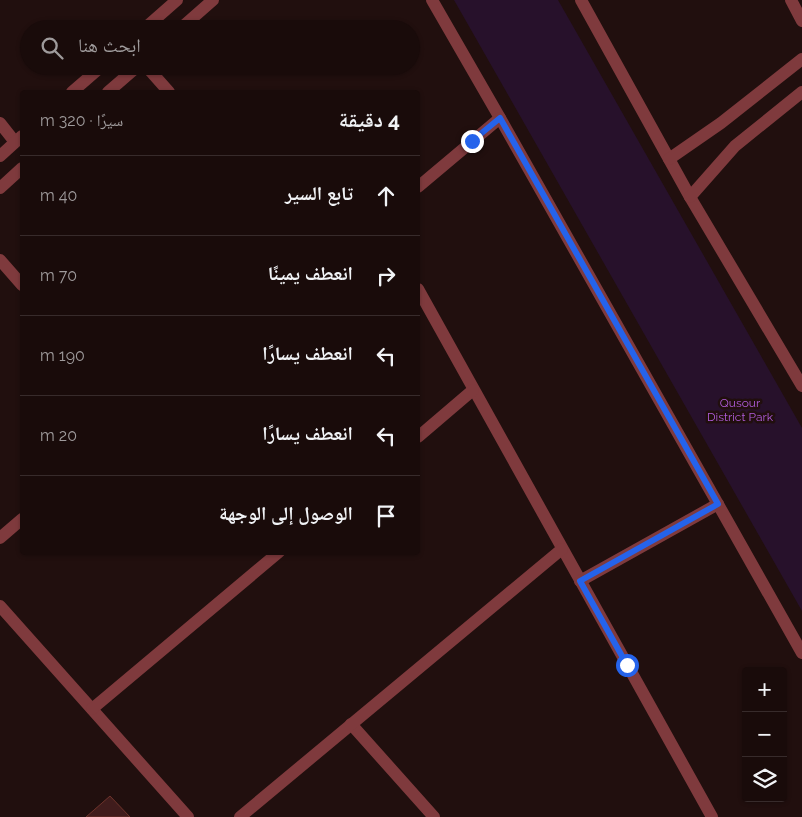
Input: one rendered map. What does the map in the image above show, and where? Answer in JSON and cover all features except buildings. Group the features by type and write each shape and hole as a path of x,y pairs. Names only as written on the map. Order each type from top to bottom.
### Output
{"street":[{"path":"154,20 177,0"},
{"path":"190,20 213,0"},
{"path":"432,0 802,654"},
{"path":"581,0 690,197 802,386"},
{"path":"791,0 802,21"},
{"path":"669,159 720,123 802,59"},
{"path":"74,90 92,75"},
{"path":"110,90 128,75"},
{"path":"154,75 167,90"},
{"path":"690,197 735,146 802,92"},
{"path":"420,186 500,118"},
{"path":"0,123 19,139 0,156"},
{"path":"0,188 20,170"},
{"path":"0,260 20,283"},
{"path":"420,293 712,817"},
{"path":"420,434 474,390"},
{"path":"580,581 718,504"},
{"path":"0,538 20,521"},
{"path":"240,817 562,549"},
{"path":"92,709 275,555"},
{"path":"0,606 188,817"},
{"path":"352,724 434,817"}],"green space":[{"name":"Qusour District Park","path":"454,0 558,0 802,428 802,611"}],"route":[{"path":"472,141 500,118 718,504 580,581 627,665"}]}
